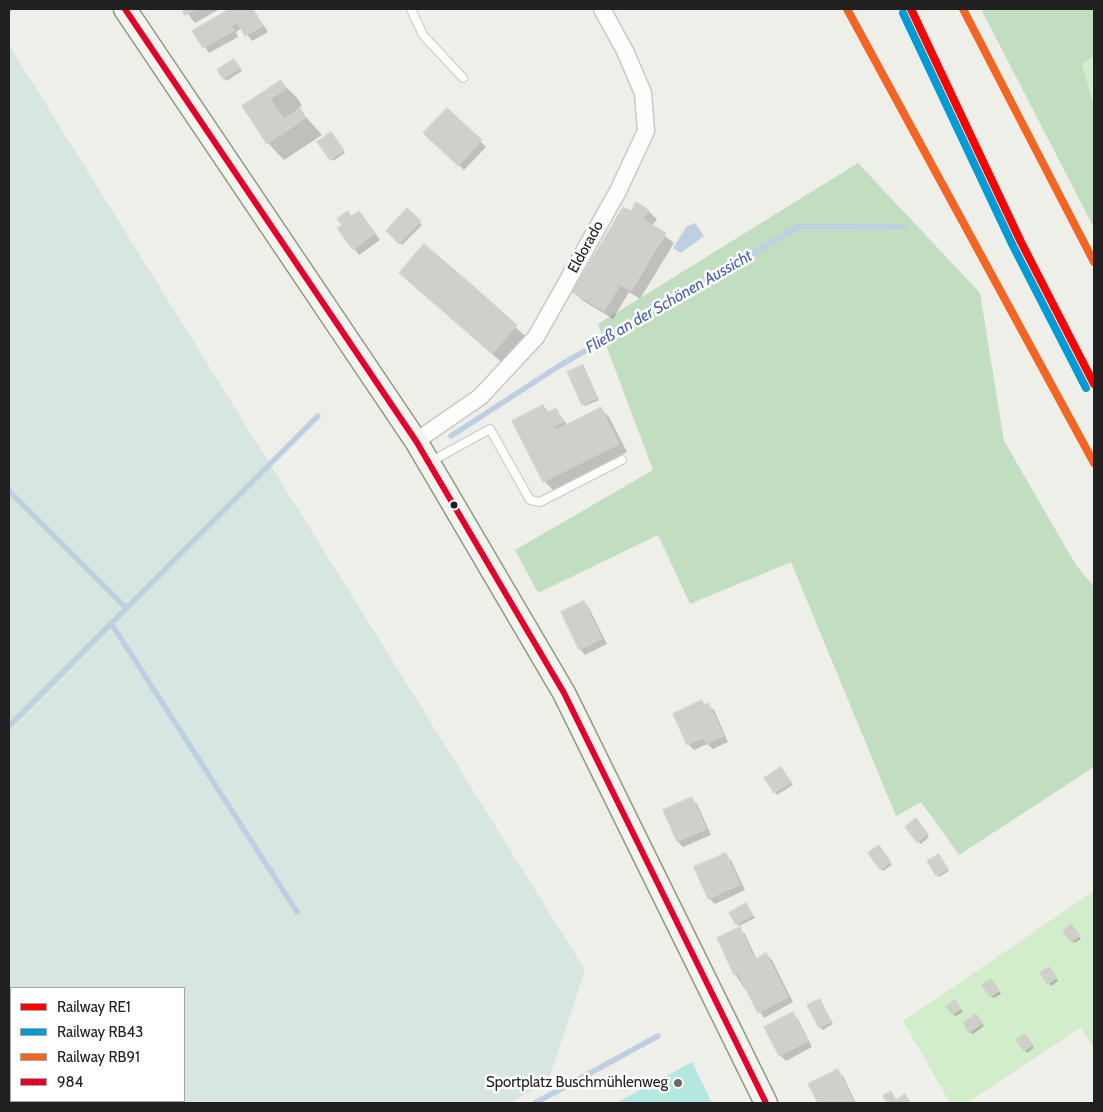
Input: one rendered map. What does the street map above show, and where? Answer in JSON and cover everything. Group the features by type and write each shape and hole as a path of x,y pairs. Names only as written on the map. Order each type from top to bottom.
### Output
{"street":[{"path":"125,9 416,441 564,693 766,1103"},
{"name":"Eldorado","path":"416,441 480,397 536,337 618,191 646,132 643,93 625,51 602,9"}],"lane":[{"path":"411,9 423,35 462,78"},
{"path":"429,463 490,429 530,500 540,502 622,460"}],"path":[{"path":"9,12 12,9"}],"green space":[{"path":"981,9 1094,9 1094,56 1082,64 1094,106 1094,228"},
{"path":"1094,56 1094,106 1082,63"},
{"path":"858,163 980,293 1004,441 1076,565 1094,586 1094,767 959,855 921,802 896,816 791,562 690,604 658,535 538,593 515,550 653,470 598,324"},
{"path":"1094,891 1094,1049 1081,1028 966,1103 950,1103 903,1021"}],"shaded area":[{"path":"9,45 585,970 548,1082 509,1103 9,1103"},
{"path":"695,223 704,236 681,253 673,248 687,226"},
{"name":"Sportplatz Buschmühlenweg","path":"692,1062 712,1103 616,1103"}],"building":[{"path":"182,9 197,9 185,15"},
{"path":"230,9 253,9 263,26 245,36 237,22 231,26 234,31 203,48 192,31"},
{"path":"234,59 240,68 223,79 217,70"},
{"path":"281,80 286,89 270,99 284,119 300,108 306,118 267,144 242,106"},
{"path":"447,108 482,140 458,166 423,133"},
{"path":"331,132 344,150 330,160 317,142"},
{"path":"636,202 649,210 643,219 666,233 631,291 620,285 604,311 572,292 623,207 631,211"},
{"path":"407,208 421,221 399,244 386,231"},
{"path":"348,211 351,216 359,211 375,233 353,250 337,228 342,225 337,219"},
{"path":"424,244 471,284 445,313 399,273"},
{"path":"471,284 517,325 492,354 445,313"},
{"path":"583,365 597,398 582,405 567,372"},
{"path":"543,405 547,413 556,408 563,422 554,426 556,430 601,407 619,444 543,482 512,421"},
{"path":"584,601 602,639 579,650 561,612"},
{"path":"702,700 704,705 708,703 724,736 706,744 703,738 687,745 673,714"},
{"path":"781,767 791,782 774,793 764,778"},
{"path":"692,797 706,829 677,842 663,810"},
{"path":"916,818 928,834 917,843 905,827"},
{"path":"879,845 891,862 880,870 868,853"},
{"path":"726,853 740,885 708,899 694,867"},
{"path":"939,854 948,869 936,876 927,861"},
{"path":"746,903 753,915 736,925 729,913"},
{"path":"1071,924 1080,936 1071,942 1063,931"},
{"path":"740,927 755,960 734,975 717,938"},
{"path":"766,953 788,997 758,1013 737,972"},
{"path":"1049,967 1057,978 1048,984 1040,973"},
{"path":"991,979 999,991 990,997 982,985"},
{"path":"820,999 831,1022 819,1028 807,1005"},
{"path":"955,1000 961,1009 952,1015 946,1006"},
{"path":"793,1012 808,1041 779,1056 764,1027"},
{"path":"976,1014 983,1023 969,1033 963,1023"},
{"path":"1025,1034 1033,1045 1024,1051 1016,1040"},
{"path":"838,1069 854,1103 818,1103 808,1084"},
{"path":"891,1091 896,1100 905,1094 910,1102 887,1103 883,1096"}],"waterway":[{"name":"Fließ an der Schönen Aussicht","path":"451,436 559,366 800,226 904,227"},
{"path":"9,726 318,416"},
{"path":"9,491 126,608"},
{"path":"111,623 297,912"},
{"path":"535,1103 658,1036"}],"rail line":[{"name":"RB91","path":"847,9 1094,463"},
{"name":"RE1","path":"911,9 1021,242 1094,384"},
{"name":"RB91","path":"963,9 1094,262"},
{"name":"RB43","path":"903,13 1013,246 1086,388"}],"transit line":[{"name":"984","path":"125,9 416,441 564,693 766,1103"}],"place":[{"name":"Sportplatz Buschmühlenweg","path":"678,1083"}]}
